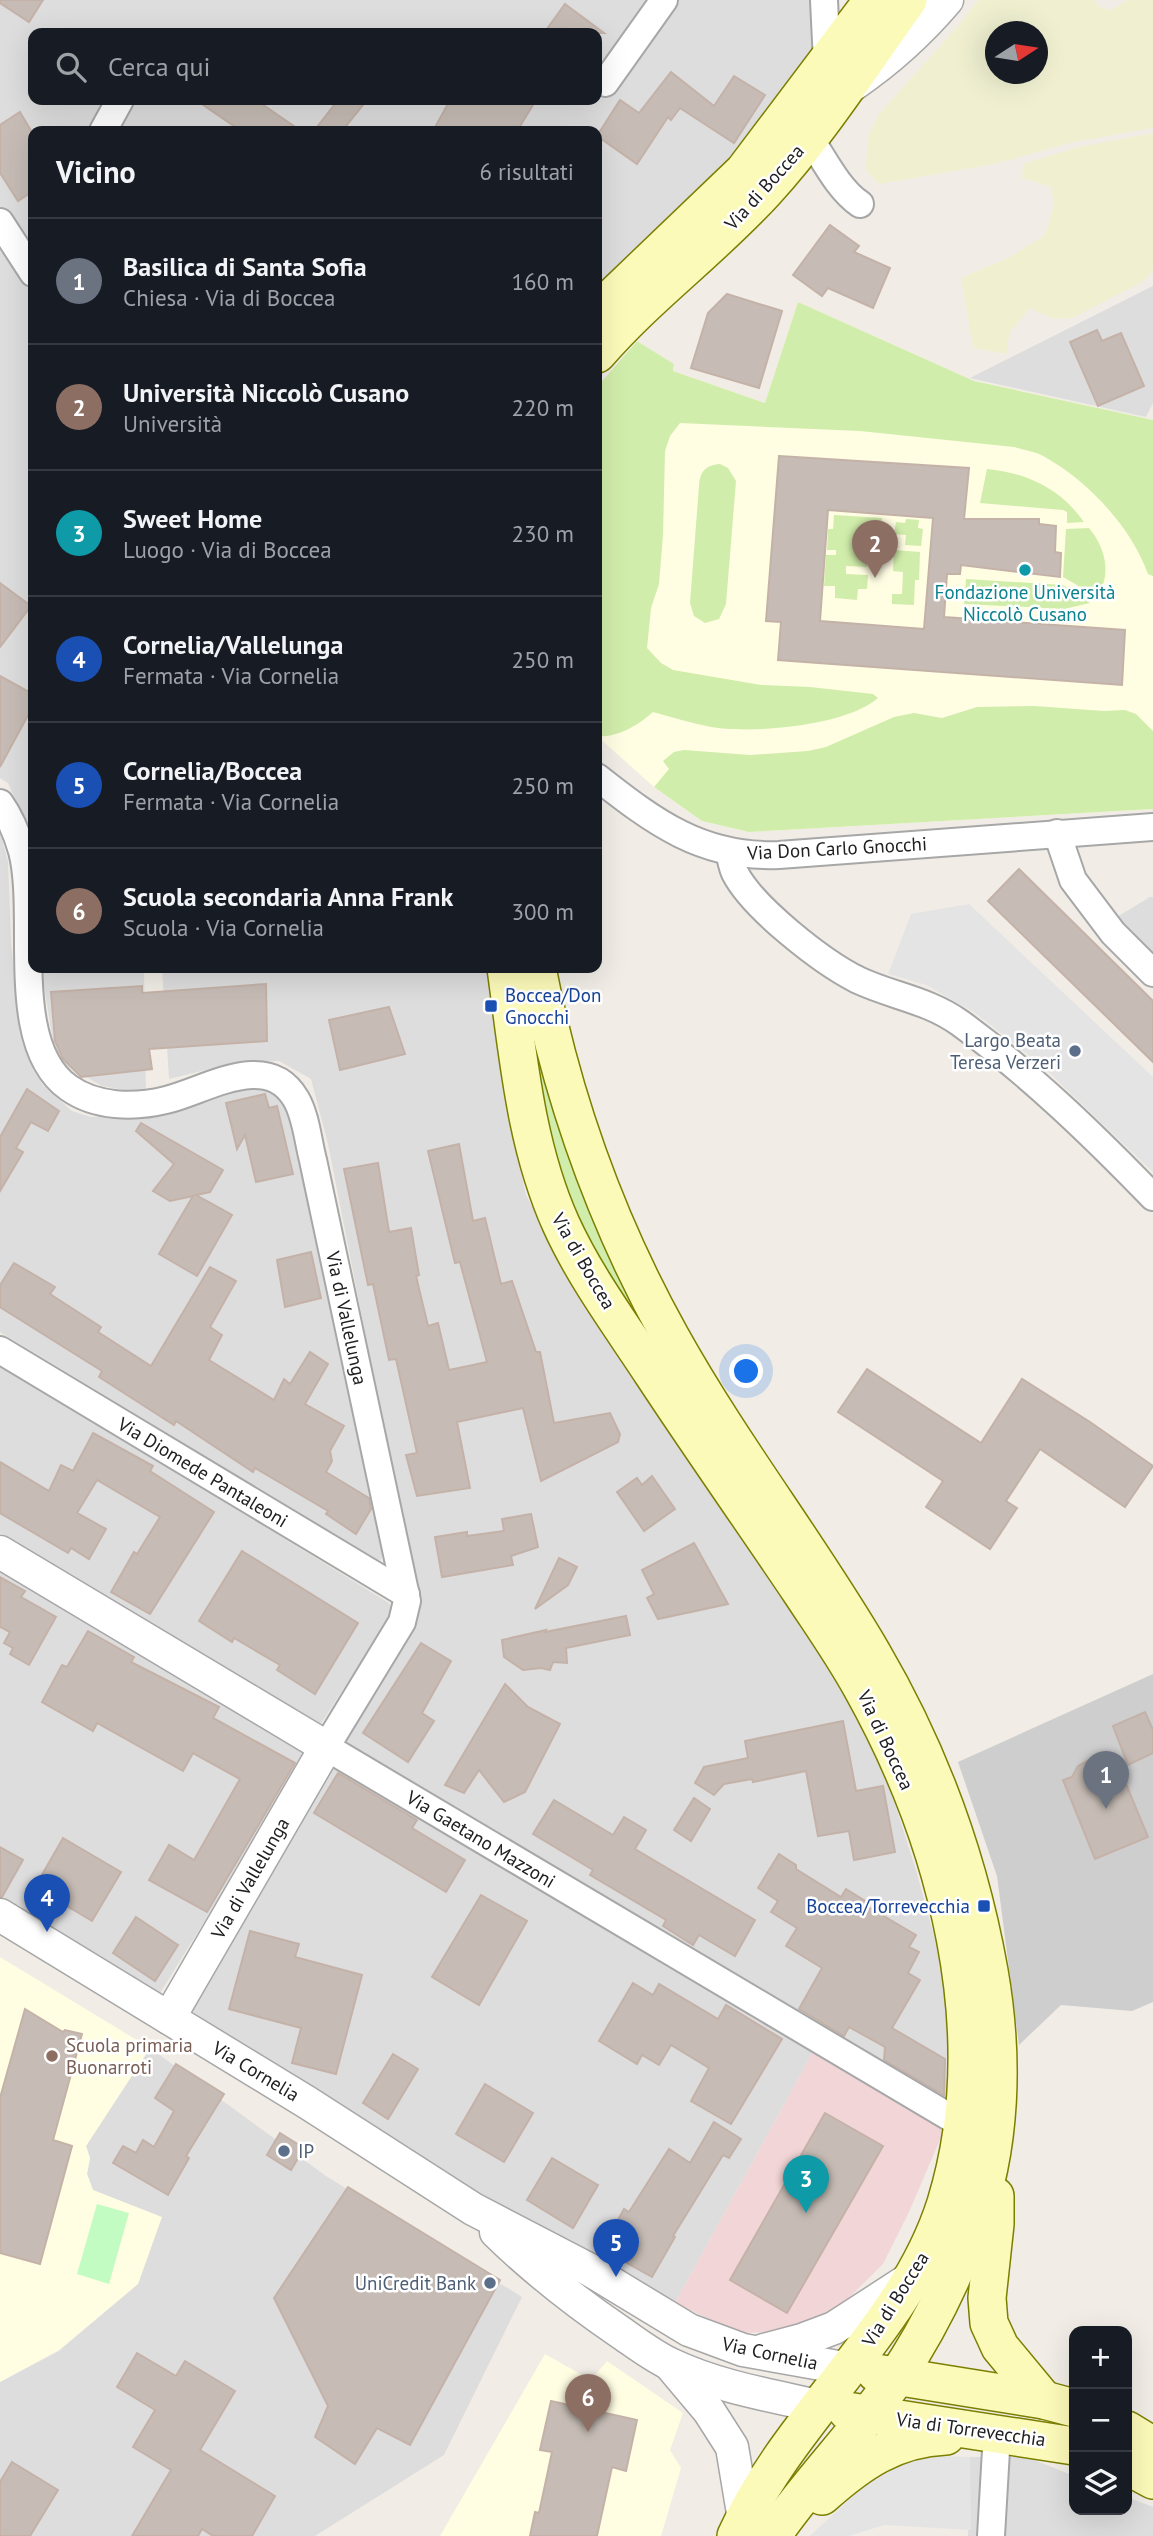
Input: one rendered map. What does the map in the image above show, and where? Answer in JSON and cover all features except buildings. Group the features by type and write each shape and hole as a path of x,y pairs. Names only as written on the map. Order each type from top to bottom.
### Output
{"main road":[{"name":"Via di Boccea","path":"602,349 631,318 752,205 809,137 834,78 873,0"},
{"name":"Via di Boccea","path":"602,307 744,171 908,0"},
{"name":"Via di Boccea","path":"507,973 536,1154 547,1190 569,1241 663,1389 860,1684 891,1744 913,1797 942,1884 961,1968 967,2055 963,2125 953,2177 939,2222 912,2277 849,2369 773,2468 757,2532"},
{"name":"Via di Boccea","path":"538,973 553,1041 583,1143 610,1212 644,1286 699,1386 871,1652 909,1722 943,1801 975,1902 992,1989 997,2061 994,2143 981,2203 960,2258 914,2348 868,2415 757,2532"},
{"path":"994,2143 995,2224 989,2273 989,2323 1000,2347 1059,2404"},
{"name":"Via di Torrevecchia","path":"849,2369 1059,2404"},
{"name":"Via di Torrevecchia","path":"818,2406 1069,2445"},
{"path":"757,2532 888,2448 918,2438 997,2433"},
{"path":"1132,2433 1153,2446"},
{"path":"1132,2469 1153,2480"}],"street":[{"path":"605,83 664,0"},
{"path":"824,0 834,78 894,55 947,0"},
{"path":"106,126 117,105"},
{"path":"809,137 860,205"},
{"path":"0,222 28,260"},
{"name":"Via Don Carlo Gnocchi","path":"602,781 663,825 704,845 729,852 779,855 1153,827"},
{"name":"Via di Vallelunga","path":"0,803 16,834 24,863 28,951"},
{"path":"1057,833 1069,873 1078,887 1113,933 1153,973"},
{"path":"729,852 734,872 790,934 858,980 923,1002 960,1023 1043,1091 1153,1197"},
{"name":"Via di Vallelunga","path":"29,973 37,1040 47,1063 60,1080 82,1096 100,1102 138,1104 170,1099 232,1077 260,1075 283,1084 296,1099 313,1160 406,1594 402,1622 326,1747 169,2018"},
{"name":"Via Diomede Pantaleoni","path":"0,1350 406,1594"},
{"name":"Via Gaetano Mazzoni","path":"0,1552 963,2125"},
{"name":"Via Cornelia","path":"0,1915 473,2208 590,2270 689,2330 720,2343 756,2352 849,2369"},
{"name":"Via Cornelia","path":"473,2208 530,2265 561,2291 669,2364 749,2391 818,2406"},
{"path":"756,2352 834,2328 912,2277"},
{"path":"669,2364 709,2411 732,2447 757,2532"},
{"path":"991,2536 997,2433"}],"shaded area":[{"path":"0,0 810,0 814,59 695,200 602,284 602,126 28,126 28,247 0,211"},
{"path":"0,247 28,285 28,830 8,783 0,778"},
{"path":"1153,286 1153,403 1146,417 970,378"},
{"path":"798,302 974,381 1153,420 1153,809 749,832 702,821 654,787 602,740 602,381 637,341 674,364 673,371 765,403"},
{"path":"0,832 8,862 11,941 18,1015 33,1070 44,1086 72,1111 91,1117 132,1116 253,1086 270,1087 288,1103 383,1555 380,1561 0,1332"},
{"path":"1153,897 1153,958 1112,920"},
{"name":"Largo Beata Teresa Verzeri","path":"969,904 1153,1077 1153,1172 1041,1065 974,1012 926,985 888,974 911,914"},
{"path":"42,973 144,973 146,1094 102,1086 56,1060"},
{"path":"162,973 492,973 506,1104 526,1195 574,1287 854,1707 889,1785 943,1969 955,2032 951,2106 338,1744 418,1620 412,1572 328,1144 311,1079 279,1061 234,1063 169,1079"},
{"path":"0,1364 389,1603 394,1611 320,1725 0,1533"},
{"path":"0,1564 310,1750 159,1995 0,1901"},
{"path":"1153,1674 1153,2002 1132,2011 1061,2005 1019,2045 997,1876 958,1762"},
{"path":"331,1760 814,2050 675,2303 482,2199 357,2123 189,2009"},
{"path":"0,1957 150,2048 86,2146 90,2158 87,2174 93,2190 162,2217 138,2284 59,2350 0,2382"},
{"path":"150,2048 326,2176 522,2297 444,2455 315,2536 0,2536 0,2382 59,2351 138,2284 161,2218 93,2190 87,2174 90,2158 86,2146"},
{"path":"814,2050 945,2128 883,2264 838,2309 776,2332 739,2333 675,2303"},
{"path":"545,2354 591,2380 607,2361 683,2413 670,2450 681,2468 661,2536 440,2536"},
{"path":"933,2456 970,2457 971,2530 884,2525 849,2536 810,2536 875,2476 905,2462"},
{"path":"970,2457 1027,2457 1069,2474 1069,2515 1132,2515 1132,2499 1153,2507 1153,2536 968,2536"}],"green space":[{"path":"978,0 1094,0 1101,8 1112,10 1128,0 1153,0 1153,128 1074,142 994,164 879,184 865,170 869,133 879,114"},
{"path":"1153,133 1153,271 1142,282 1072,318 1054,319 1030,308 1010,332 1006,354 973,348 961,278 1010,257 1045,235 1054,205 1051,187 1022,178 1023,164 1078,147"},
{"path":"798,302 974,381 1153,420 1153,576 1148,574 1131,539 1107,507 1077,479 1034,452 1014,447 860,431 680,423 670,436 665,451 659,584 651,608 647,648 661,663 673,670 761,685 873,694 878,698 863,708 844,715 798,726 729,729 653,712 627,730 602,736 602,381 637,341 674,364 673,371 765,403"},
{"path":"720,464 728,468 736,481 726,604 719,619 705,623 694,616 690,603 699,486 704,470"},
{"path":"987,469 1016,474 1042,484 1064,500 1084,522 1067,523 1067,512 1063,510 980,503"},
{"path":"834,515 882,518 886,551 869,550 867,567 846,566 846,574 868,575 867,589 858,589 857,600 835,598 835,586 824,586 826,555 836,555 836,550 827,550 828,529 833,529"},
{"path":"906,519 919,520 918,528 923,529 921,546 905,545 906,535 894,534 896,522 905,523"},
{"path":"1089,528 1099,544 1105,562 1104,580 1096,596 1063,577 1066,529"},
{"path":"894,550 920,552 919,580 915,580 914,605 892,604 892,594 902,594 903,572 893,571"},
{"path":"966,579 1063,585 1090,603 1064,609 964,604"},
{"path":"1034,706 1125,710 1136,714 1153,731 1153,809 749,832 702,821 654,787 669,769 663,761 674,752 684,750 750,755 808,751 826,747 894,717 914,713 942,718 977,707"},
{"path":"538,1032 700,1415 592,1256 553,1157 530,1034"},
{"path":"97,2204 129,2213 109,2284 77,2274"}],"place":[{"name":"Fondazione Università Niccolò Cusano","path":"1025,570"},
{"name":"Università Niccolò Cusano","path":"875,578"},
{"name":"Boccea/Don Gnocchi","path":"491,1006"},
{"name":"Largo Beata Teresa Verzeri","path":"1075,1051"},
{"name":"Basilica di Santa Sofia","path":"1106,1809"},
{"name":"Boccea/Torrevecchia","path":"984,1906"},
{"name":"Cornelia/Vallelunga","path":"47,1932"},
{"name":"Scuola primaria Buonarroti","path":"52,2056"},
{"name":"IP","path":"284,2151"},
{"name":"Sweet Home","path":"806,2213"},
{"name":"Cornelia/Boccea","path":"616,2277"},
{"name":"UniCredit Bank","path":"490,2283"},
{"name":"Scuola secondaria Anna Frank","path":"588,2432"}]}
